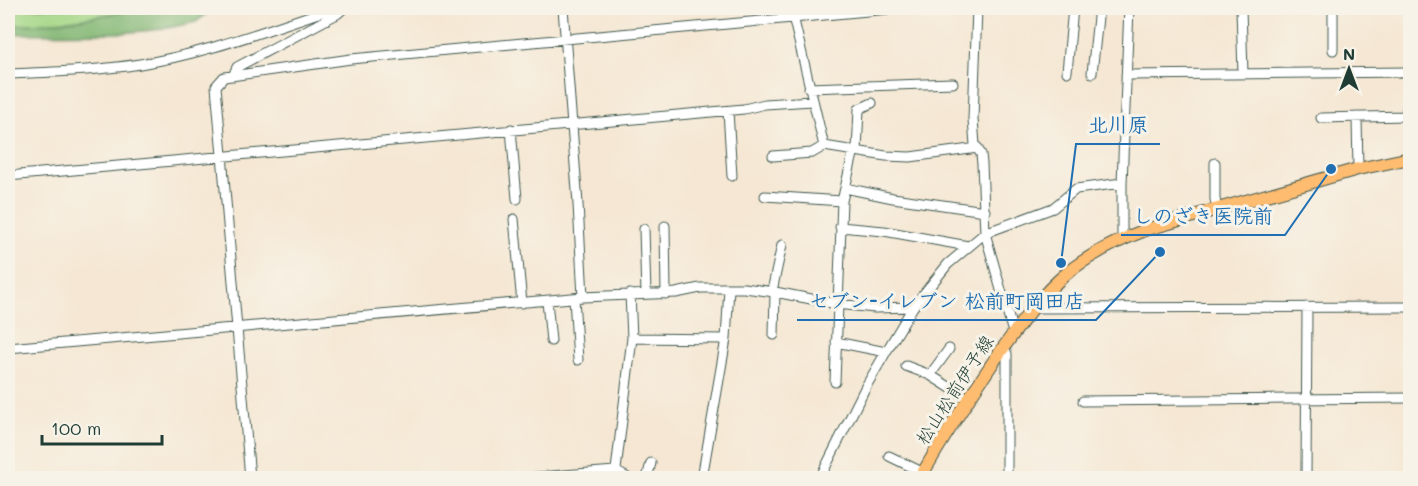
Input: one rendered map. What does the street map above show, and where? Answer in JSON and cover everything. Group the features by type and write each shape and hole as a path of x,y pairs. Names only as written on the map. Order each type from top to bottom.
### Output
{"main road":[{"name":"松山松前伊予線","path":"922,476 968,399 1014,332 1051,287 1095,253 1122,239 1217,209 1358,169 1410,158"}],"street":[{"path":"8,74 76,71 141,64 196,52 334,8"},
{"path":"233,76 237,67 337,14 344,8"},
{"path":"562,8 579,204 578,360"},
{"path":"250,478 216,86 224,77 351,59 792,12 900,8"},
{"path":"977,8 974,119 975,145 981,154 985,233 1014,332"},
{"path":"1067,72 1072,8"},
{"path":"1092,73 1099,8"},
{"path":"1122,239 1129,8"},
{"path":"1241,8 1243,74"},
{"path":"1333,8 1333,50"},
{"path":"792,12 824,146"},
{"path":"1126,75 1410,72"},
{"path":"809,88 953,83"},
{"path":"1321,118 1406,116 1410,89"},
{"path":"8,176 511,129 744,110 765,104 812,100"},
{"path":"835,382 842,201 856,151 859,110 872,103"},
{"path":"728,111 732,176"},
{"path":"1357,117 1358,169"},
{"path":"511,129 517,199"},
{"path":"773,156 812,153 824,146 910,157 978,148"},
{"path":"1215,163 1217,209"},
{"path":"820,478 865,388 886,352 913,307 948,264 985,233 1053,208 1076,189 1122,183"},
{"path":"845,188 893,198 985,210"},
{"path":"765,195 842,201"},
{"path":"514,219 522,303"},
{"path":"665,226 666,294"},
{"path":"840,228 884,231 968,246"},
{"path":"644,229 646,294"},
{"path":"774,335 774,291 782,245"},
{"path":"8,348 547,300 630,294 676,294 700,288 774,291 837,304 875,308 913,307"},
{"path":"702,478 726,339 729,288"},
{"path":"615,475 632,338 630,294"},
{"path":"547,300 551,341"},
{"path":"1306,478 1307,307"},
{"path":"1033,308 1410,307"},
{"path":"632,338 726,339"},
{"path":"836,342 886,352"},
{"path":"1004,348 1007,354 1007,478"},
{"path":"930,375 949,349"},
{"path":"906,366 930,375 968,399"},
{"path":"1083,401 1410,398"},
{"path":"890,456 922,476"},
{"path":"646,478 651,463"},
{"path":"525,478 615,475 628,478"}],"green space":[{"path":"8,8 140,8 74,20 8,26"},
{"path":"140,8 214,8 196,22 163,29 122,33 10,34 8,31 8,26 74,20"}],"place":[{"name":"しのざき医院前","path":"1331,169"},
{"name":"セブン-イレブン 松前町岡田店","path":"1160,252"},
{"name":"北川原","path":"1061,263"}]}
